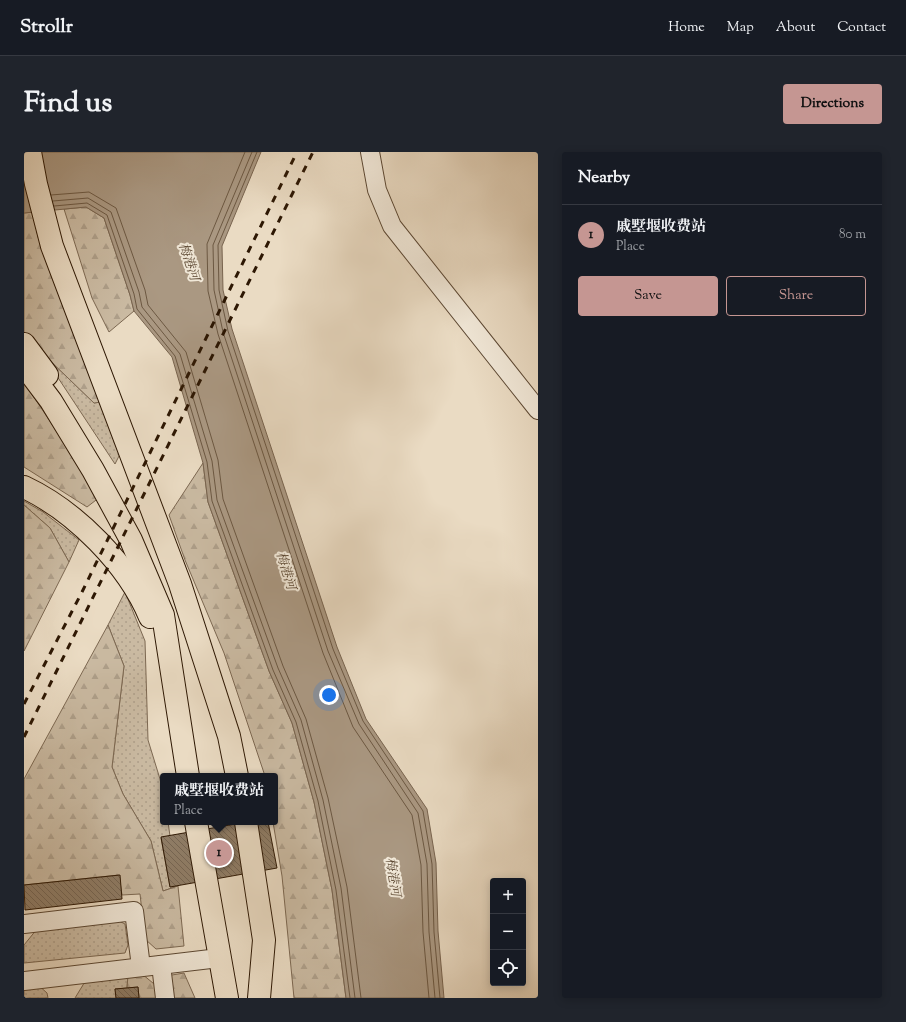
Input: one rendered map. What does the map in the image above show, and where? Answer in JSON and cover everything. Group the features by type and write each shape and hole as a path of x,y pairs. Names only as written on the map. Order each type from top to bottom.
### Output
{"highway":[{"path":"30,152 36,184 52,246 180,584 229,736 236,773"},
{"path":"24,344 66,400 104,464 142,535 177,611 229,736"},
{"path":"24,365 51,401 93,470 131,540 163,615 188,773"},
{"path":"24,486 36,492 70,515 126,574 146,607 171,671"},
{"path":"197,825 227,998"},
{"path":"246,825 264,940 261,974 261,998"}],"street":[{"path":"370,152 377,190 392,226 538,410"},
{"path":"24,924 134,911 141,967"},
{"path":"24,980 219,958"},
{"path":"161,965 165,998"}],"green space":[{"path":"86,207 104,218 134,311 109,332 92,298 64,209"},
{"path":"33,212 38,237 101,402 94,403 41,352 24,332 24,213"},
{"path":"41,352 94,403 101,402 121,452 115,464"},
{"path":"24,382 100,497 87,507 24,467"},
{"path":"203,463 208,502 269,671 292,723 314,802 332,890 346,998 294,998 282,876 274,825 278,825 278,773 264,773 224,653 185,560 169,515"},
{"path":"24,501 43,512 79,540 69,562 50,528 24,505"},
{"path":"24,505 50,528 69,562 24,651"},
{"path":"125,592 145,641 148,740 160,779 160,825 168,825 170,836 161,838 170,887 178,886 163,891 151,841 123,794 112,767 124,666 108,625"},
{"path":"108,625 124,666 112,767 123,794 151,841 163,891 178,886 184,946 156,949 145,939 140,894 122,895 119,875 24,885 24,779"},
{"path":"115,919 125,924 128,945 125,953 24,963 24,945 37,929"},
{"path":"184,973 195,998 169,998 166,976"},
{"path":"142,974 159,988 160,998 139,998 138,987 127,988 128,975"},
{"path":"128,975 127,988 115,989 116,998 75,998 86,980"},
{"path":"37,984 47,993 48,998 24,998 24,985"}],"water":[{"name":"梅港河","path":"24,152 261,152 222,246 223,290 232,329 337,647 366,719 427,809 436,863 438,931 444,998 346,998 332,890 314,802 292,723 269,671 208,502 203,463 172,357 134,311 104,218 86,207 24,213"}],"building":[{"path":"230,825 269,825 277,868 170,887 161,837"},
{"path":"120,875 122,899 25,910 24,885"},
{"path":"138,987 139,998 116,998 115,989"}],"railway":[{"path":"24,704 82,592 297,152"},
{"path":"24,737 313,152"}],"place":[{"name":"戚墅堰收费站","path":"219,853"}]}
